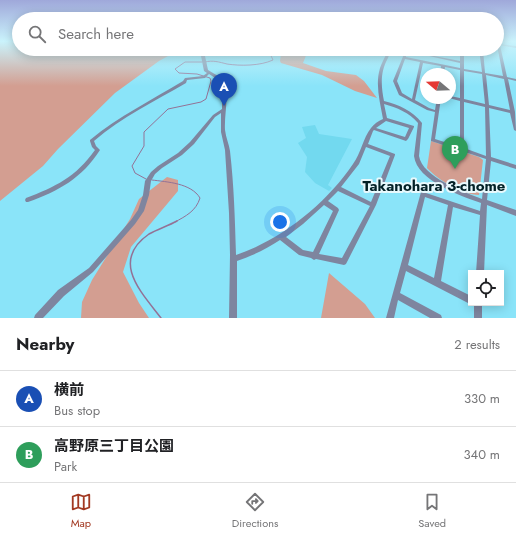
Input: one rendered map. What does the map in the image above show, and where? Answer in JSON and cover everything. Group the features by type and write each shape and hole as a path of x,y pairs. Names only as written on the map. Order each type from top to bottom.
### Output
{"street":[{"path":"203,56 207,75"},
{"path":"385,119 378,81 388,56"},
{"path":"431,56 462,62"},
{"path":"462,56 462,150"},
{"path":"480,270 484,201 489,158 487,106 482,56"},
{"path":"501,56 516,130"},
{"path":"436,111 428,109 400,94 395,81 404,58 516,80"},
{"path":"413,101 422,62"},
{"path":"28,200 55,189 71,180 80,172 98,150 94,147 92,141 115,123 145,106 157,97 185,82 186,79 207,75 222,80 226,100 223,132 228,169 234,258 233,318"},
{"path":"456,98 513,112"},
{"path":"382,102 406,110 416,116 420,123 417,160 424,173 435,181 449,188 516,213"},
{"path":"437,104 433,140 516,167"},
{"path":"38,318 62,293 91,270 133,222 141,211 146,196 149,179 160,167 180,154 192,143 214,116 224,109"},
{"path":"374,128 406,139 412,126 385,119"},
{"path":"234,258 256,251 281,237 325,202 357,163 374,128 385,119"},
{"path":"281,237 301,253 314,257 344,262 373,204 393,155 365,145"},
{"path":"337,188 373,204"},
{"path":"390,318 405,267 423,194 483,214"},
{"path":"314,257 336,210 325,202"},
{"path":"437,282 451,204"},
{"path":"405,267 468,298"},
{"path":"396,296 434,317"},
{"path":"478,306 478,318"}],"shaded area":[{"path":"0,56 168,56 115,93 58,149 43,166 0,201"},
{"path":"281,56 306,56 303,63 326,71 356,75 364,81 377,98 355,91 322,75 281,63"},
{"path":"315,125 319,134 352,139 328,185 332,188 329,191 315,183 305,172 307,157 298,143 306,138 302,127"},
{"path":"431,141 479,157 483,160 479,195 458,190 437,177 427,168"},
{"path":"167,177 178,180 178,191 131,247 123,272 139,303 149,318 81,318 82,302 92,280 130,219 139,199"},
{"path":"329,273 365,304 375,318 321,318"}],"waterway":[{"path":"205,62 213,61 227,64 250,65 273,60 271,56"},
{"path":"146,179 135,173 132,166 144,146 144,132 168,109 201,102 206,99 211,81 210,78 197,74 179,73 175,69 185,62 202,62"},
{"path":"152,180 185,186 191,189 200,198 193,210 176,222"},
{"path":"161,318 138,287 130,266 132,255 137,244 149,234 176,222"}],"place":[{"name":"横前","path":"224,106"},
{"name":"高野原三丁目公園","path":"455,169"}],"district":[{"name":"Takanohara 3-chome","path":"434,186"}]}
